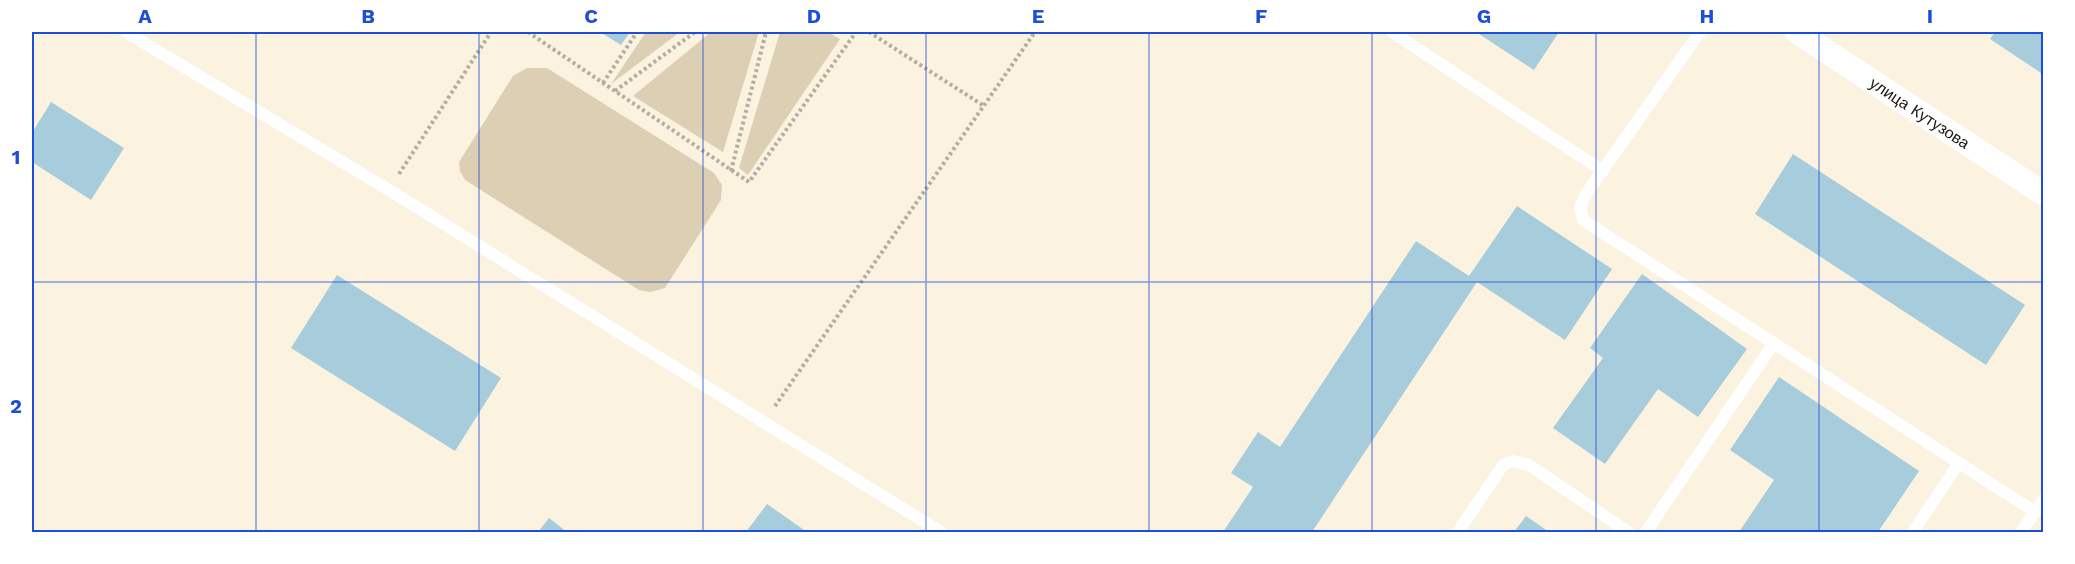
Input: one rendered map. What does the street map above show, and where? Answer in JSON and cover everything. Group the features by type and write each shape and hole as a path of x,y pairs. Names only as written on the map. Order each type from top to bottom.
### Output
{"street":[{"name":"улица Кутузова","path":"1797,32 2043,194"}],"lane":[{"path":"126,32 389,190 941,532"},
{"path":"1392,32 1603,171"},
{"path":"1700,32 1586,194 1580,208 1583,220 2035,512"},
{"path":"1646,532 1773,343"},
{"path":"1458,532 1503,465 1513,461 1529,465 1628,532"},
{"path":"1913,532 1959,463"},
{"path":"2021,532 2043,499"}],"path":[{"path":"389,190 491,32"},
{"path":"528,32 749,182 856,32"},
{"path":"603,83 637,32"},
{"path":"615,91 695,32"},
{"path":"731,171 766,32"},
{"path":"869,32 984,106"},
{"path":"764,422 1035,32"}],"shaded area":[{"path":"646,32 680,32 611,84"},
{"path":"711,32 759,32 723,152 633,96"},
{"path":"780,32 828,32 840,39 748,175 739,168"},
{"path":"527,68 547,68 714,173 722,185 721,200 665,288 650,292 639,290 465,180 460,171 459,162 513,76"}],"building":[{"path":"600,32 630,32 621,45"},
{"path":"1476,32 1559,32 1534,70"},
{"path":"1995,32 2044,32 2044,75 1990,39"},
{"path":"51,102 124,148 91,200 32,162 32,133"},
{"path":"1793,154 2025,305 1986,365 1755,214"},
{"path":"1517,206 1612,269 1565,340 1477,282 1312,532 1223,532 1253,487 1231,473 1258,432 1280,447 1416,241 1469,276"},
{"path":"1642,274 1747,349 1698,417 1658,389 1605,464 1553,428 1603,358 1590,348"},
{"path":"337,275 501,378 455,451 291,348"},
{"path":"1779,377 1919,471 1878,532 1739,532 1774,480 1730,450"},
{"path":"767,504 807,532 746,532"},
{"path":"1526,516 1549,532 1514,532"},
{"path":"549,518 567,532 538,532"}]}
